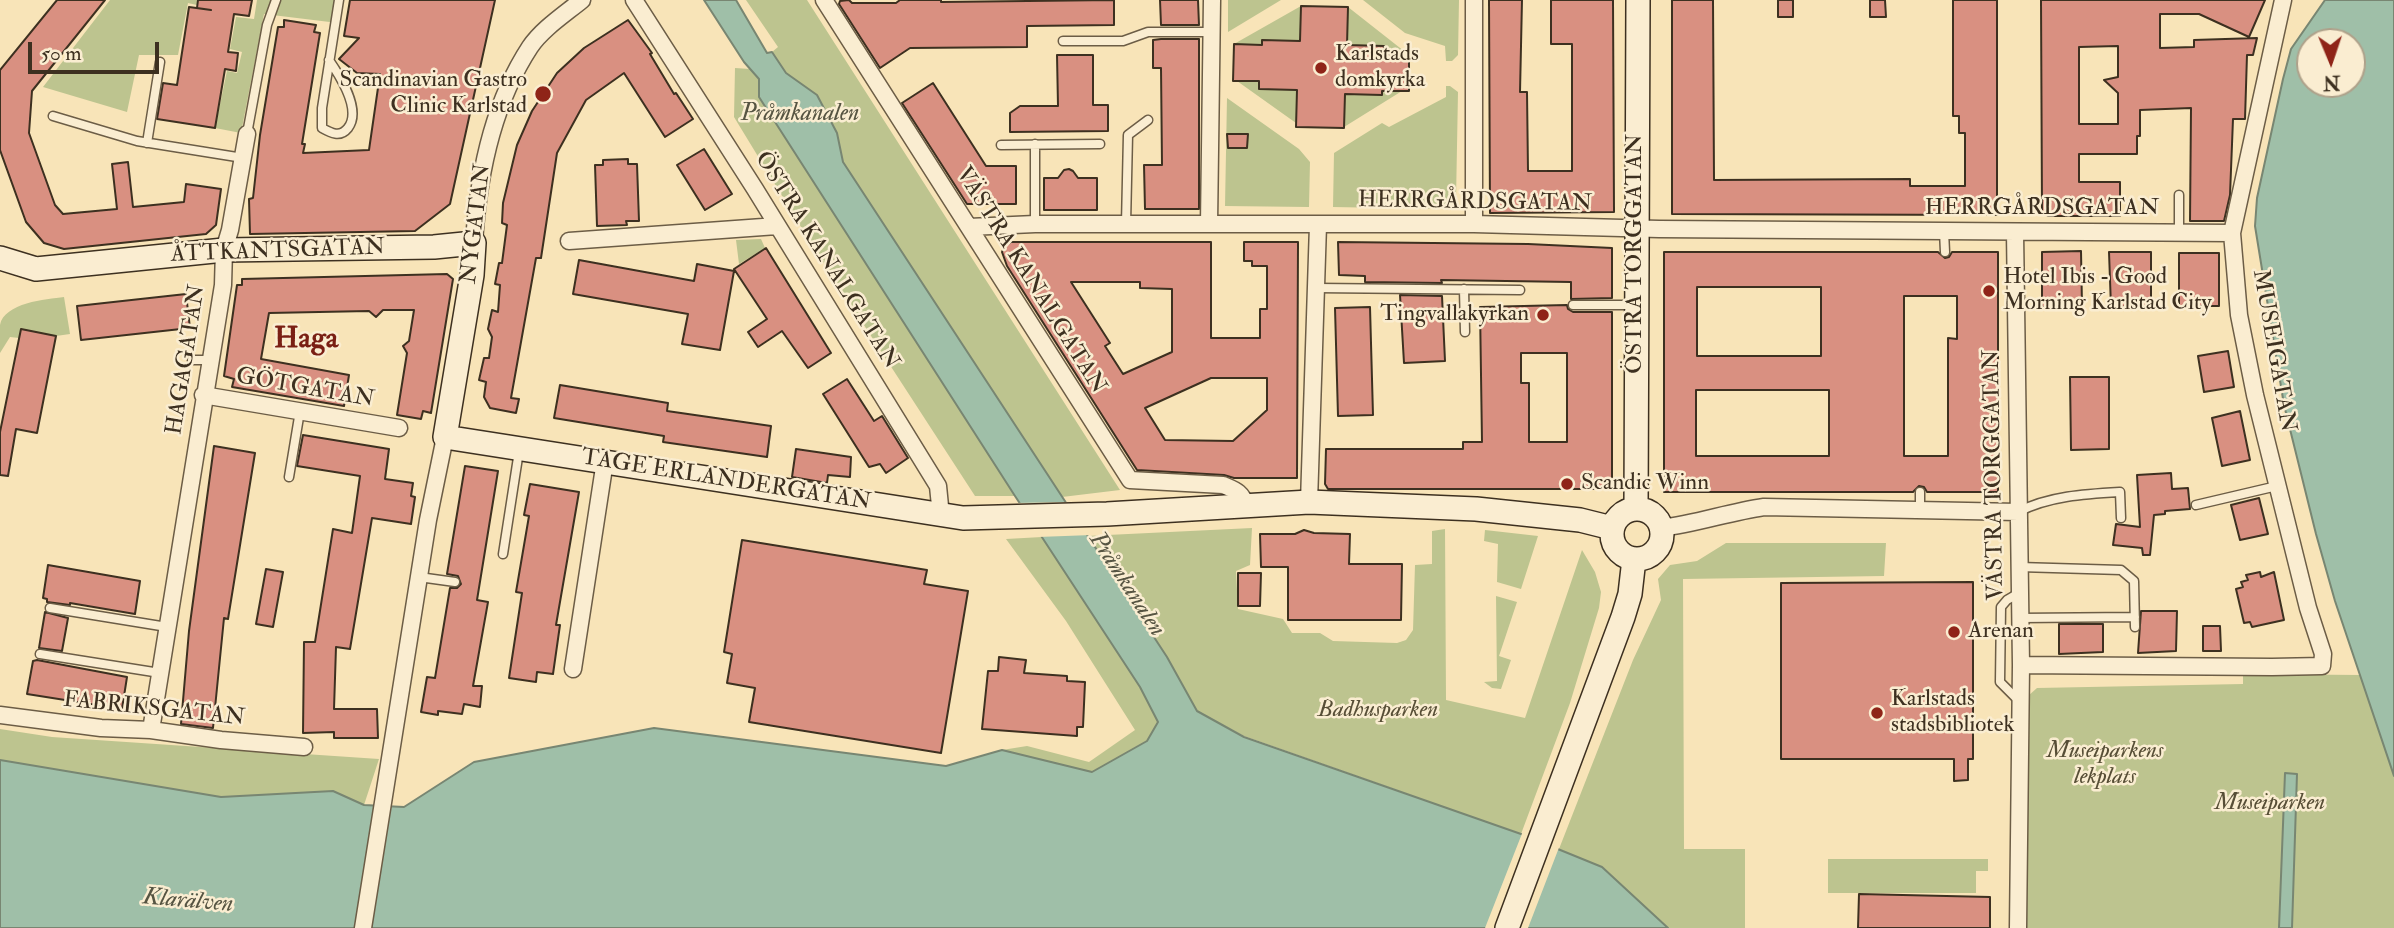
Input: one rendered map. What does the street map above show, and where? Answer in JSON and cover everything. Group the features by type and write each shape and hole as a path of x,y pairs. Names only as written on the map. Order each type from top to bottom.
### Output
{"street":[{"name":"NYGATAN","path":"445,437 472,275 476,209 488,147 500,105 531,46 582,0"},
{"name":"ÖSTRA KANALGATAN","path":"634,0 755,189 938,486 941,516"},
{"name":"VÄSTRA KANALGATAN","path":"824,0 1130,480 1223,485 1237,490 1243,496 1246,506"},
{"path":"1209,224 1212,0"},
{"path":"1474,0 1474,224"},
{"name":"ÖSTRA TORGGATAN","path":"1636,509 1638,0"},
{"name":"MUSEIGATAN","path":"2021,665 2322,666 2321,647 2308,608 2255,395 2239,315 2232,233 2283,0"},
{"name":"HAGAGATAN","path":"151,730 203,395 223,285 224,250 247,134"},
{"name":"HERRGÅRDSGATAN","path":"969,227 1035,224 1474,224 1636,229 2232,233"},
{"path":"1309,502 1318,225"},
{"path":"569,241 777,226"},
{"name":"VÄSTRA TORGGATAN","path":"2015,232 2021,665 2018,928"},
{"name":"ÅTTKANTSGATAN","path":"0,258 36,269 224,250 434,247 474,243"},
{"name":"GÖTGATAN","path":"203,395 399,428"},
{"path":"363,928 419,578 445,437"},
{"name":"TAGE ERLANDERGATAN","path":"445,437 941,516 1107,514 1309,502 1476,509 1580,520 1612,528"},
{"path":"573,669 605,461"},
{"path":"1661,528 1764,507 2018,512"},
{"path":"1636,509 1651,514 1661,528 1661,540 1655,551 1644,558 1625,556 1615,547 1611,535 1612,528 1623,513 1636,509"},
{"path":"1507,928 1623,617 1630,594 1634,559"},
{"name":"FABRIKSGATAN","path":"0,715 101,728 151,730 220,740 304,747"}],"lane":[{"name":"HAGAGATAN","path":"247,134 267,25 276,0"},
{"path":"329,60 344,82 353,113 350,126 343,133 333,134 322,128 321,108 329,60 339,0"},
{"path":"1063,41 1123,41 1149,32 1211,32"},
{"path":"147,143 160,62"},
{"path":"52,116 147,143 243,158"},
{"path":"1126,224 1128,135 1148,120"},
{"path":"1035,144 1035,224"},
{"path":"1001,145 1100,144"},
{"path":"2179,195 2179,232"},
{"path":"1944,231 1945,252"},
{"path":"1316,288 1520,290"},
{"path":"1464,289 1465,332"},
{"path":"1573,305 1636,305"},
{"path":"192,359 210,360"},
{"path":"289,477 300,411"},
{"path":"503,555 520,448"},
{"path":"2196,505 2277,486"},
{"path":"1920,492 1920,509"},
{"path":"2018,512 2034,503 2086,494 2120,492 2121,518"},
{"path":"2019,567 2121,570 2134,581 2135,627"},
{"path":"419,578 455,582"},
{"path":"2019,593 2001,607 2000,682 2019,701"},
{"path":"50,608 167,628"},
{"path":"2020,618 2135,617"},
{"path":"40,654 160,673"}],"green space":[{"path":"110,0 211,0 210,8 188,3 178,55 139,55 127,112 43,87"},
{"path":"257,0 342,0 338,23 264,14 241,133 215,128 227,71 237,73 242,52 230,49 236,17 254,19"},
{"path":"746,0 807,0 1120,490 1062,497 843,162 837,133 817,95 786,73 772,52 778,47"},
{"path":"1228,0 1281,0 1228,32"},
{"path":"1363,0 1459,0 1458,55 1452,61 1446,61 1445,46 1405,33"},
{"path":"1301,6 1300,41 1262,45 1234,44"},
{"path":"1348,7 1409,55 1384,54 1384,46 1347,45"},
{"path":"735,68 750,69 759,79 759,97 1015,496 975,496 812,245 734,117"},
{"path":"1237,81 1259,81 1259,89 1297,90 1296,123"},
{"path":"1446,86 1458,92 1456,200 1453,206 1440,209 1333,207 1334,153 1382,123 1389,127 1446,97"},
{"path":"1382,91 1402,91 1344,127 1345,94 1382,95"},
{"path":"1227,98 1299,149 1310,162 1309,207 1225,206"},
{"path":"761,239 765,248 739,264 736,240"},
{"path":"64,297 70,334 56,336 21,329 19,338 10,337 0,353 0,325 9,312 27,304"},
{"name":"Badhusparken","path":"1252,528 1250,565 1236,571 1238,609 1283,619 1292,633 1320,633 1333,641 1397,643 1406,640 1413,630 1415,565 1432,564 1432,531 1445,529 1446,700 1525,718 1582,550 1595,572 1601,592 1599,608 1570,703 1521,834 1244,736 1197,711 1167,657 1087,536"},
{"path":"1485,530 1538,536 1521,589 1497,582 1498,544 1484,541"},
{"path":"1042,537 1140,687 1158,722 1147,741 1092,772 1002,750 1027,746 1089,762 1135,730 1066,621 1006,539"},
{"path":"1726,543 1886,543 1884,576 1683,579 1684,849 1745,849 1745,928 1668,928 1602,867 1559,849 1633,660 1661,600 1658,579 1670,565 1697,561"},
{"path":"1496,596 1517,602 1499,656 1511,660 1501,689 1492,688 1484,682 1497,681"},
{"name":"Museiparken","path":"2243,674 2361,675 2394,776 2394,928 2024,928 2028,696 2037,688 2243,684"},
{"path":"0,729 52,737 379,759 364,805 333,791 221,797 0,760"},
{"path":"1828,859 1988,859 1988,871 1976,871 1976,893 1828,893"}],"water":[{"path":"704,0 736,0 767,53 772,52 786,73 817,95 837,133 843,162 1167,657 1197,711 1244,737 1521,834 1602,867 1668,928 0,928 0,760 221,797 333,791 364,805 404,807 474,762 654,728 946,766 1002,750 1092,772 1147,741 1158,722 1140,687 759,97 759,79 744,62"},
{"path":"2325,0 2394,0 2394,776 2335,601 2316,534 2284,405 2255,226 2257,198 2291,49 2296,42 2296,98 2366,98 2366,28 2306,28"},
{"path":"2285,773 2297,774 2292,928 2279,928"}],"pier":[{"path":"1069,502 1092,535 1038,537 1015,503"},
{"path":"1523,831 1560,845 1528,928 1485,928"}],"building":[{"path":"57,0 105,0 32,91 29,133 55,205 63,214 117,209 112,164 128,162 133,207 184,202 186,184 221,189 216,225 206,234 64,249 44,243 26,222 0,150 0,70"},
{"path":"198,0 252,0 249,16 234,14 228,52 238,53 236,71 225,69 215,128 157,119 163,83 177,85 189,7 211,10 197,8"},
{"path":"350,0 495,0 450,204 415,231 250,234 249,199 253,198 260,135 278,27 284,27 284,20 316,25 314,32 320,33 302,144 305,144 303,153 369,150 380,74 357,73 339,59 359,38 344,36"},
{"path":"849,0 852,3 896,3 900,0 1114,0 1114,25 1027,26 1027,47 910,48 880,68 839,4 840,1"},
{"path":"1160,0 1198,0 1199,25 1161,25"},
{"path":"1489,0 1522,0 1520,92 1527,92 1528,171 1572,171 1572,44 1551,44 1551,0 1613,0 1614,212 1490,213"},
{"path":"1672,0 1713,0 1714,180 1910,179 1910,186 1965,186 1965,133 1959,133 1959,116 1953,116 1953,0 1997,0 1997,215 1672,214"},
{"path":"1778,0 1793,0 1793,17 1778,17"},
{"path":"1870,0 1885,0 1886,17 1870,17"},
{"path":"2041,0 2265,0 2249,37 2199,14 2160,14 2160,48 2194,47 2194,40 2257,38 2253,55 2247,55 2245,119 2233,119 2230,195 2224,221 2190,221 2191,108 2140,110 2137,154 2079,154 2079,182 2120,182 2120,216 2048,216 2042,212","holes":["2118,46 2118,77 2104,80 2118,93 2118,124 2079,124 2079,47"]},
{"name":"Karlstads domkyrka","path":"1301,6 1348,7 1347,45 1384,46 1384,54 1409,55 1409,91 1382,91 1382,95 1345,94 1344,128 1296,127 1297,90 1259,89 1259,81 1233,81 1234,44 1262,45 1262,40 1300,41"},
{"path":"628,20 652,53 650,54 674,94 676,93 693,119 665,137 624,73 586,100 557,153 541,258 536,258 511,398 519,399 516,413 490,408 484,397 486,382 479,380 484,358 489,358 492,337 488,329 492,310 498,312 500,285 495,284 499,263 502,263 507,225 502,223 503,203 517,145 532,111 557,73 584,48"},
{"path":"1199,39 1199,209 1145,209 1144,165 1162,165 1161,68 1153,68 1153,40"},
{"path":"1057,55 1093,55 1093,105 1108,105 1108,131 1010,132 1010,113 1020,106 1058,106"},
{"path":"933,83 986,166 1016,166 1016,204 967,204 902,103"},
{"path":"1227,134 1248,134 1247,148 1228,148"},
{"path":"704,149 732,194 705,210 677,165"},
{"path":"628,159 628,164 637,164 639,221 626,221 627,225 597,226 595,165 603,165 603,160"},
{"path":"1069,169 1078,178 1097,178 1097,210 1044,210 1044,178 1058,178 1064,170"},
{"path":"1011,242 1211,242 1211,338 1260,338 1260,309 1267,309 1267,266 1252,266 1252,261 1244,261 1244,242 1298,242 1297,478 1234,478 1224,475 1137,470 1007,266 1002,252","holes":["1071,282 1140,282 1140,288 1172,289 1172,352 1123,374 1105,346 1110,343","1211,378 1267,378 1267,410 1233,441 1165,440 1145,408"]},
{"path":"1338,242 1528,244 1612,248 1612,298 1571,299 1571,282 1365,282 1365,276 1339,275"},
{"path":"766,248 831,353 808,368 782,331 758,347 748,332 767,319 734,269"},
{"path":"2081,251 2082,306 2042,307 2042,252"},
{"path":"1664,252 1938,252 1945,258 1952,252 1998,252 1998,492 1927,492 1924,487 1919,486 1913,492 1664,492","holes":["1697,287 1821,287 1821,356 1697,356","1904,296 1957,296 1957,339 1948,338 1948,456 1904,456","1696,390 1829,390 1829,456 1696,456"]},
{"path":"2109,252 2151,252 2151,306 2111,307"},
{"path":"2179,253 2219,253 2219,306 2179,306"},
{"path":"579,260 694,281 697,264 734,271 720,350 682,344 688,314 573,294"},
{"path":"447,274 453,279 431,413 423,411 421,419 397,415 407,353 403,346 409,341 414,310 383,310 376,317 369,311 269,313 261,359 349,375 344,406 232,387 234,379 224,376 237,285 242,285 242,279"},
{"path":"186,294 190,328 81,340 77,306"},
{"path":"1400,295 1442,296 1445,361 1404,363"},
{"path":"1567,305 1573,312 1612,312 1612,489 1328,489 1325,484 1326,449 1463,449 1463,442 1482,442 1480,307","holes":["1521,353 1567,353 1567,442 1529,442 1529,383 1521,383"]},
{"path":"1370,307 1373,415 1338,416 1335,308"},
{"path":"21,329 56,336 37,433 16,429 8,476 0,475 0,432"},
{"path":"2228,351 2234,387 2204,392 2198,356"},
{"path":"2070,377 2109,377 2109,449 2071,450"},
{"path":"847,379 874,421 882,416 908,458 886,473 880,464 869,467 823,394"},
{"path":"560,385 668,403 667,411 771,426 767,457 663,442 664,436 554,418"},
{"path":"2240,411 2250,460 2222,466 2212,418"},
{"path":"303,435 389,449 385,479 413,483 411,496 415,497 411,524 372,518 350,649 336,647 334,709 377,709 378,738 334,738 334,732 303,733 304,642 315,642 333,529 352,533 360,476 297,466"},
{"path":"214,446 255,453 228,619 224,618 213,728 181,724 189,631"},
{"path":"796,449 851,457 850,477 828,475 827,483 792,477"},
{"path":"465,466 498,471 477,600 488,602 473,686 482,686 480,707 464,704 462,714 438,711 438,715 421,712 427,677 435,678 450,588 457,588 461,584 458,576 447,574"},
{"path":"2171,473 2172,489 2188,488 2190,509 2165,511 2165,514 2154,515 2150,555 2143,555 2142,548 2113,545 2116,524 2140,527 2137,475"},
{"path":"530,484 579,492 556,625 560,625 553,674 537,672 536,682 509,678 522,593 516,592 529,516 524,515"},
{"path":"2259,498 2268,534 2240,540 2231,505"},
{"path":"1304,530 1314,533 1350,534 1349,564 1402,564 1401,620 1288,620 1288,567 1261,567 1260,534 1295,534"},
{"path":"742,540 927,570 924,584 968,591 941,753 749,722 755,688 727,683 732,654 724,652"},
{"path":"48,565 140,581 135,614 70,603 47,602 47,599 43,598"},
{"path":"266,569 283,572 273,627 256,624"},
{"path":"2260,572 2261,577 2274,572 2284,620 2252,627 2250,622 2244,623 2236,589 2243,587 2241,582 2248,580 2246,575"},
{"path":"1238,573 1261,573 1260,606 1238,606"},
{"name":"Karlstads stadsbibliotek","path":"1973,582 1973,759 1968,759 1968,780 1954,781 1954,759 1781,759 1781,583"},
{"path":"2141,611 2177,611 2176,651 2138,653"},
{"path":"45,612 68,618 62,651 39,648"},
{"path":"2059,624 2103,624 2103,652 2059,654"},
{"path":"2203,626 2220,626 2221,651 2203,651"},
{"path":"999,657 1026,660 1024,673 1067,676 1067,681 1085,682 1083,727 1077,727 1077,736 982,729 988,671 998,671"},
{"path":"33,661 127,677 122,709 27,694"},
{"path":"1859,894 1990,897 1990,928 1858,928"}],"place":[{"name":"Karlstads domkyrka","path":"1321,68"},
{"name":"Scandinavian Gastro Clinic Karlstad","path":"543,94"},
{"name":"Hotel Ibis - Good Morning Karlstad City","path":"1989,291"},
{"name":"Tingvallakyrkan","path":"1543,315"},
{"name":"Scandic Winn","path":"1567,484"},
{"name":"Arenan","path":"1954,632"},
{"name":"Karlstads stadsbibliotek","path":"1877,713"}],"district":[{"name":"Haga","path":"306,341"}],"water label":[{"name":"Pråmkanalen","path":"800,115"},
{"name":"Pråmkanalen","path":"1126,585"},
{"name":"Klarälven","path":"188,902"}],"park label":[{"name":"Museiparkens lekplats","path":"2105,765"}]}
